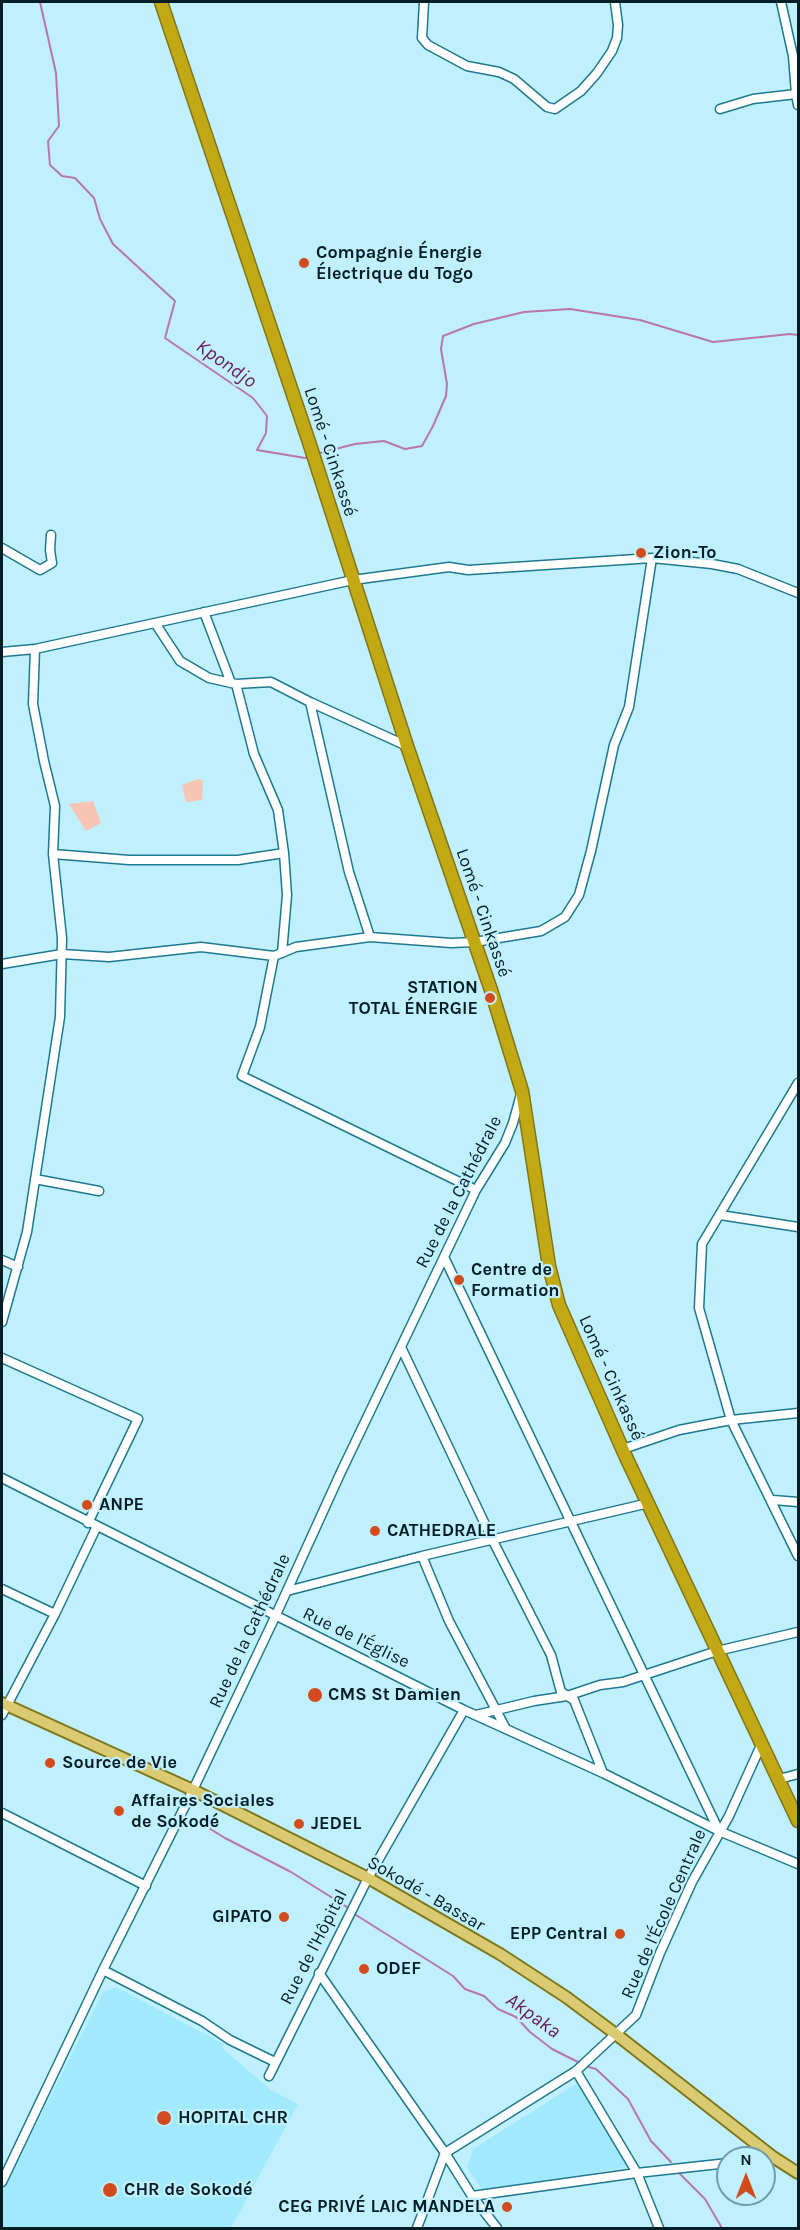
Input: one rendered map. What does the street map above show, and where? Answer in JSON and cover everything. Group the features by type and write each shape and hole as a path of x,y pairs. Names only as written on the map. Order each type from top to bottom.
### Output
{"highway":[{"name":"Lomé - Cinkassé","path":"161,2 309,442 407,746 475,942 522,1091 554,1288 569,1329 623,1449 798,1821"}],"main road":[{"name":"Sokodé - Bassar","path":"3,1708 193,1790 368,1878 500,1954 566,1997 617,2035 754,2146"},
{"name":"Sokodé - Bassar","path":"776,2162 798,2174"}],"street":[{"path":"424,2 422,38 428,45 467,66 499,72 514,79 547,107 555,109 581,91 612,51 617,38 618,25 615,2"},
{"path":"781,2 793,56 798,105"},
{"path":"720,109 753,99 796,94"},
{"path":"2,548 40,570 52,563 51,535"},
{"path":"2,964 26,958 62,954 109,957 201,947 278,954 296,947 370,937 451,943 475,942 542,931 565,916 579,895 614,745 629,707 652,558"},
{"path":"2,652 34,649 352,580 449,567 468,570 652,558 738,569 798,593"},
{"path":"204,612 234,684 254,754 278,810 284,853 287,895 278,954 260,1026 242,1076 477,1190"},
{"path":"155,623 180,661 209,678 234,684 271,682 407,746"},
{"path":"2,1322 27,1232 60,1017 62,954 60,899 53,854 55,806 33,704 34,649"},
{"path":"310,702 349,872 370,937"},
{"path":"53,854 129,860 238,860 284,853"},
{"path":"798,1083 702,1244 699,1308 731,1420 773,1500 798,1556"},
{"name":"Rue de la Cathédrale","path":"2,2182 103,1970 193,1790 444,1257 477,1190 505,1143 522,1091"},
{"path":"35,1179 99,1191"},
{"path":"720,1215 798,1227"},
{"path":"444,1257 719,1831"},
{"path":"2,1260 18,1267"},
{"path":"401,1347 492,1539 551,1655 561,1692 574,1700 603,1773"},
{"path":"2,1358 138,1419 55,1614 3,1708"},
{"path":"623,1449 678,1430 731,1420 798,1413"},
{"name":"Rue de l'Église","path":"2,1478 464,1710 603,1773 719,1831 798,1864"},
{"path":"773,1500 798,1502"},
{"path":"287,1591 422,1556 649,1503"},
{"path":"422,1556 449,1621 506,1729"},
{"path":"2,1589 55,1614"},
{"path":"476,1715 534,1701 567,1696 600,1685 623,1682 717,1651 798,1632"},
{"name":"Rue de l'Hôpital","path":"269,2076 368,1878 464,1710"},
{"name":"Rue de l'École Centrale","path":"445,2153 578,2070 636,2015 660,1953 693,1882 729,1816 762,1743"},
{"path":"779,1779 798,1774"},
{"path":"2,1813 146,1886"},
{"path":"103,1970 202,2021 230,2040 275,2062"},
{"path":"319,1973 497,2229"},
{"path":"578,2070 636,2173 659,2229"},
{"path":"417,2229 445,2153"},
{"path":"472,2196 716,2164"}],"shaded area":[{"path":"198,779 203,781 202,800 186,802 182,785"},
{"path":"93,801 101,823 86,831 69,804"},
{"name":"HOPITAL CHR","path":"116,1987 224,2044 222,2048 271,2090 298,2104 231,2228 2,2228 2,2192 103,1992"},
{"path":"577,2083 628,2167 483,2191 467,2168 473,2149"}],"waterway":[{"name":"Kpondjo","path":"40,2 56,73 59,126 48,141 50,165 62,176 75,178 94,198 100,219 113,244 175,301 165,338 253,398 267,416 266,433 257,450 308,457"},
{"name":"Kpondjo","path":"316,454 355,444 384,441 405,449 422,446 446,396 447,384 441,349 443,336 474,324 524,312 570,309 640,320 713,342 798,335"},
{"name":"Akpaka","path":"194,1819 225,1838 291,1872 347,1907"},
{"name":"Akpaka","path":"356,1915 453,1976 465,1989 484,1996 498,2009 516,2017 530,2032 552,2049 580,2063"},
{"name":"Akpaka","path":"585,2066 596,2069 628,2099 651,2141 671,2162"},
{"name":"Akpaka","path":"679,2173 705,2199 722,2228"}],"place":[{"name":"Compagnie Énergie Électrique du Togo","path":"304,263"},
{"name":"Zion-To","path":"641,553"},
{"name":"STATION TOTAL ÉNERGIE","path":"490,998"},
{"name":"Centre de Formation","path":"459,1280"},
{"name":"ANPE","path":"87,1505"},
{"name":"CATHEDRALE","path":"375,1531"},
{"name":"CMS St Damien","path":"315,1695"},
{"name":"Source de Vie","path":"50,1763"},
{"name":"Affaires Sociales de Sokodé","path":"119,1811"},
{"name":"JEDEL","path":"299,1824"},
{"name":"GIPATO","path":"284,1917"},
{"name":"EPP Central","path":"620,1934"},
{"name":"ODEF","path":"364,1969"},
{"name":"HOPITAL CHR","path":"164,2118"},
{"name":"CHR de Sokodé","path":"110,2190"},
{"name":"CEG PRIVÉ LAIC MANDELA","path":"507,2207"}]}
